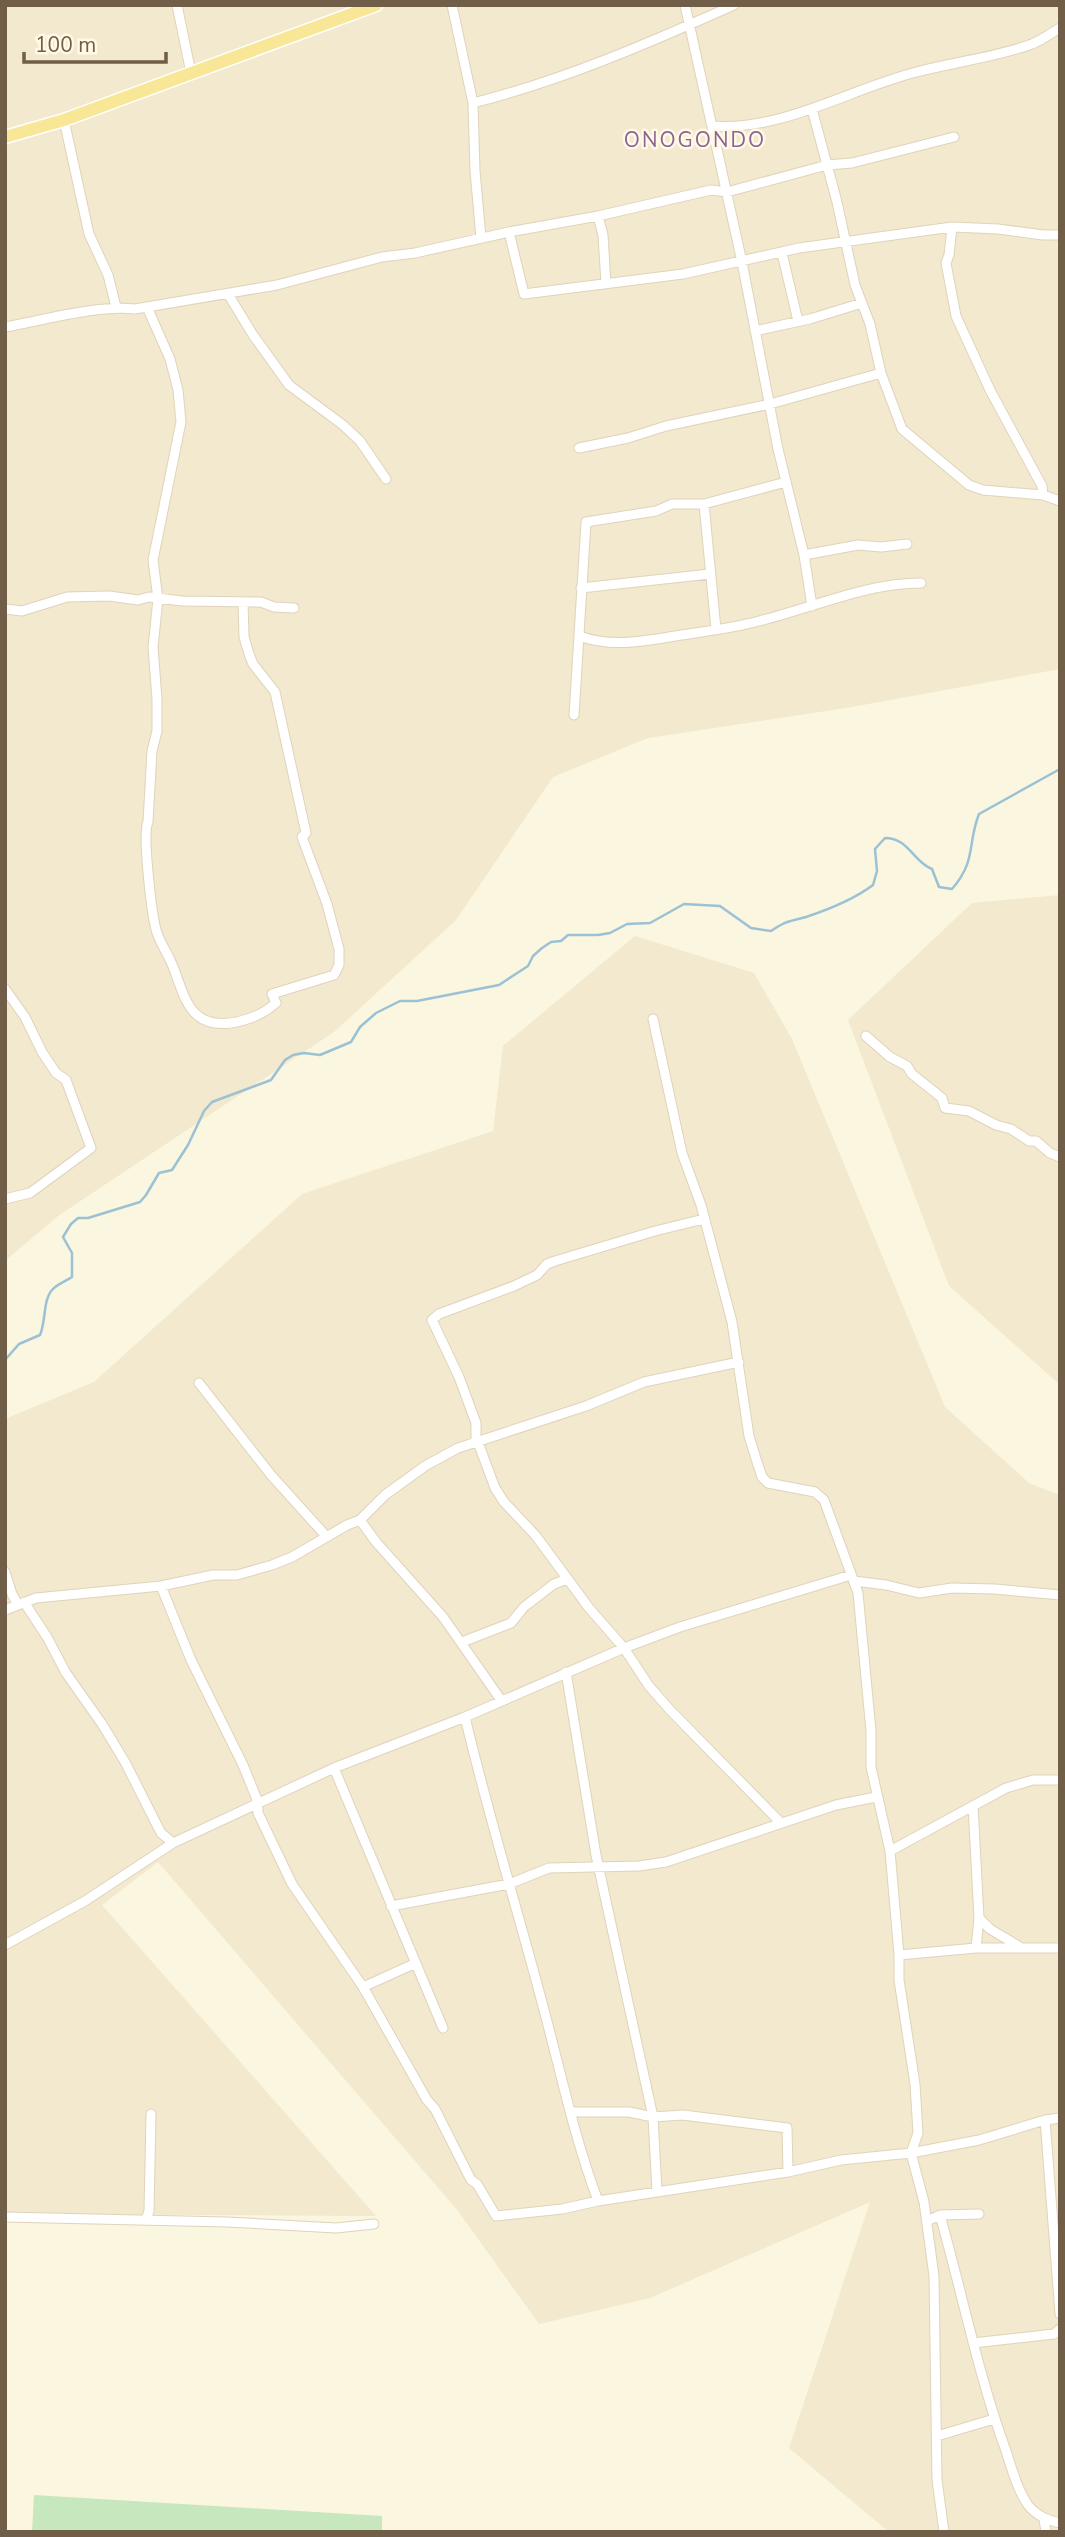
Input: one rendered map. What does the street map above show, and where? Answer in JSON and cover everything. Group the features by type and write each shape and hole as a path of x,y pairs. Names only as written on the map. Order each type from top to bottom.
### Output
{"main road":[{"path":"5,137 64,120 376,5"}],"street":[{"path":"177,5 191,73"},
{"path":"452,5 473,103 481,238"},
{"path":"685,5 727,192 786,482 804,555 812,606"},
{"path":"473,103 530,88 688,26 734,5"},
{"path":"713,126 751,124 812,108 854,91 912,73 1034,43 1060,28"},
{"path":"812,108 881,373 902,429 969,485 983,490 1043,495 1060,501"},
{"path":"64,120 89,234 108,275 116,307"},
{"path":"5,327 116,307 147,307 277,285 382,257 415,253 598,216 711,190 727,192 827,165 852,163 954,137"},
{"path":"598,216 603,234 606,284"},
{"path":"509,232 524,294 683,274 782,253 952,227 998,229 1058,237"},
{"path":"952,227 946,263 956,316 1002,412 1042,486 1043,495"},
{"path":"782,253 798,321"},
{"path":"228,294 289,385 360,441 386,479"},
{"path":"755,331 862,303"},
{"path":"147,307 170,359 178,390 181,422 153,560 158,599 153,647 157,731 152,751 148,822 144,829 157,933 186,1000 196,1014 208,1022 220,1023 253,1018 267,1012 276,1003 272,994 334,975 339,965 340,949 327,904 302,837 306,833 275,692 253,664 244,637 243,602"},
{"path":"579,448 770,404 881,373"},
{"path":"574,715 586,522 656,511 672,504 704,504 786,482"},
{"path":"704,504 716,629"},
{"path":"804,555 858,545 881,547 907,544"},
{"path":"581,588 710,574"},
{"path":"579,636 596,642 647,641 763,620 868,590 921,583"},
{"path":"5,609 22,611 67,597 110,596 138,600 149,597 261,602 274,607 295,608"},
{"path":"5,1199 30,1192 91,1148 66,1080 56,1073 41,1052 25,1017 7,994"},
{"path":"653,1019 682,1153 705,1219 732,1322 749,1436 762,1477 768,1483 815,1492 824,1500 858,1593 871,1731 871,1767 890,1851 899,1980 915,2084 918,2133 911,2153 927,2221 934,2276 937,2480 944,2532"},
{"path":"866,1036 890,1057 907,1066 920,1081 942,1098 945,1108 969,1111 996,1125 1012,1129 1060,1157"},
{"path":"705,1219 555,1261 526,1281 439,1314 432,1320 459,1377 476,1423 475,1437 495,1488 504,1502 536,1536 589,1608 624,1648 649,1686 781,1823"},
{"path":"5,1609 36,1598 161,1586 213,1576 252,1573 292,1557 326,1536 360,1520 385,1495 425,1466 478,1440 594,1403 644,1382 739,1362"},
{"path":"200,1383 271,1475 326,1536"},
{"path":"360,1520 462,1642 501,1700"},
{"path":"5,1572 12,1594 47,1637 66,1673 125,1762 161,1833 173,1843"},
{"path":"5,1945 85,1901 173,1843 258,1802 334,1768 465,1717 566,1672 680,1627 853,1578 919,1593 952,1588 1060,1595"},
{"path":"462,1642 511,1623 524,1607 554,1584 568,1579"},
{"path":"161,1586 191,1660 243,1765 258,1802 258,1813 292,1884 363,1987 427,2100 435,2109 465,2170 477,2184 496,2216 562,2210 598,2201 788,2172 841,2160 911,2153 979,2140 1060,2118"},
{"path":"566,1672 578,1753 610,1922 653,2117 657,2192"},
{"path":"465,1717 484,1800 598,2201"},
{"path":"334,1768 443,2028"},
{"path":"890,1851 991,1794 1021,1782 1060,1780"},
{"path":"391,1906 509,1884 549,1868 639,1866 666,1862 836,1805 876,1797"},
{"path":"973,1806 979,1918 976,1948"},
{"path":"979,1918 990,1929 1022,1948"},
{"path":"899,1955 976,1948 1060,1948"},
{"path":"363,1987 415,1963"},
{"path":"571,2112 629,2112 653,2117 683,2115 787,2128 788,2172"},
{"path":"146,2220 149,2211 151,2114"},
{"path":"1045,2120 1060,2314"},
{"path":"927,2221 940,2215 979,2214"},
{"path":"940,2215 979,2370 1020,2489 1029,2505 1044,2519 1060,2523"},
{"path":"5,2217 336,2228 374,2224"},
{"path":"973,2343 1054,2334 1060,2329"},
{"path":"937,2436 994,2419"},
{"path":"1044,2519 1046,2532"}],"shaded area":[{"path":"5,5 1060,5 1060,669 846,708 648,738 553,777 456,920 334,1032 58,1216 5,1261"},
{"path":"1060,895 1060,1385 949,1286 848,1020 972,903"},
{"path":"635,936 754,973 792,1039 945,1407 1029,1483 1060,1495 1060,2532 889,2532 789,2448 870,2202 650,2298 539,2324 458,2211 158,1862 102,1905 376,2216 5,2214 5,1419 94,1382 302,1194 493,1131 503,1046"}],"green space":[{"path":"34,2495 382,2516 382,2532 32,2532"}],"waterway":[{"path":"5,1360 19,1344 40,1335 49,1294 56,1286 72,1277 72,1253 63,1237 71,1224 78,1218 88,1218 140,1202 159,1173 172,1170 188,1145 204,1111 212,1102 271,1080 285,1060 293,1055 320,1055 351,1042 360,1027 376,1013 400,1001 417,1001 499,985 528,966 533,956 542,948 551,942 561,941 568,935 598,935 610,933 627,924 650,923 684,904 720,906 751,928 771,931 785,923 841,904 873,885 877,871 875,849 885,838 900,842 932,869 939,887 952,889 965,869 979,814 1060,769"}],"district":[{"name":"ONOGONDO","path":"695,140"}]}
